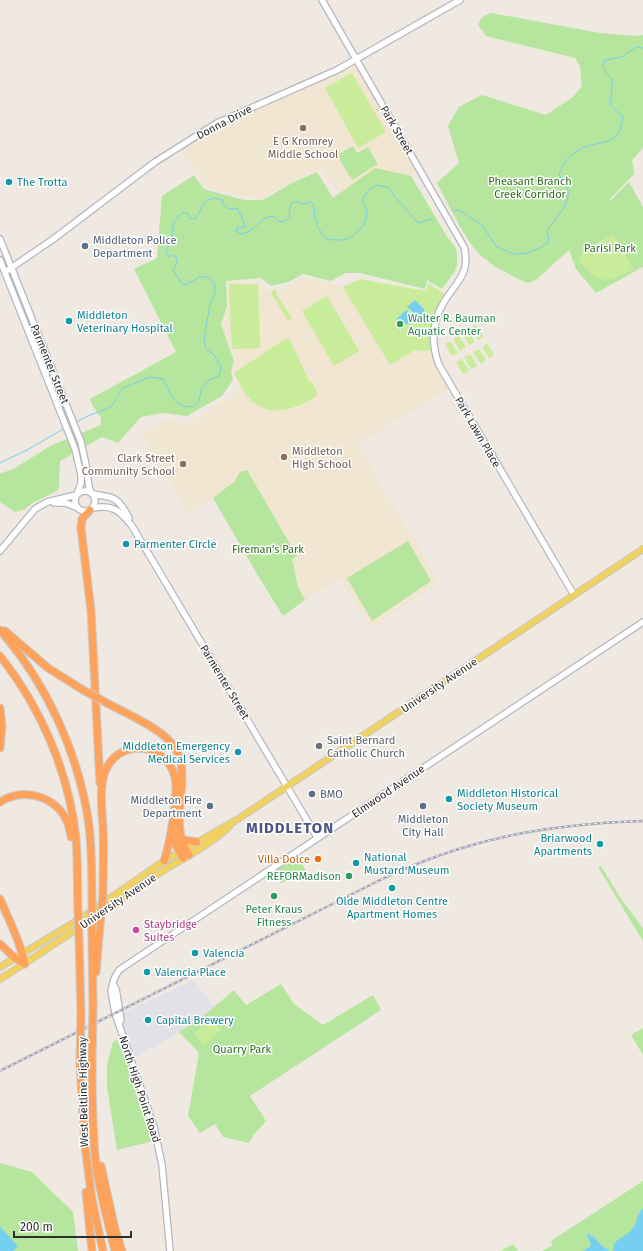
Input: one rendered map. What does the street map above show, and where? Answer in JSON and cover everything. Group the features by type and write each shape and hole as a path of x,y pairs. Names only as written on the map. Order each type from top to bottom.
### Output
{"highway":[{"path":"91,509 83,518 81,528 91,610 102,801"},
{"path":"0,626 48,668 83,690 163,735 176,751 181,762 183,777 178,819 180,838 184,853"},
{"name":"West Beltline Highway","path":"0,630 30,672 58,720 77,769 83,795 92,858 92,1101 95,1159 99,1184 115,1251"},
{"path":"0,656 14,675 40,718 62,772 76,838 77,874"},
{"path":"0,708 2,726 0,748"},
{"path":"92,979 96,970 103,894 104,860 102,782 107,767 112,760 119,754 130,749 140,748 152,750 161,755 172,768 176,778 172,827 164,861"},
{"path":"0,802 14,795 29,795 41,797 54,804 64,815 69,825 77,874"},
{"path":"172,827 174,839 184,853"},
{"path":"180,838 197,842"},
{"name":"West Beltline Highway","path":"77,874 81,1013 80,1064 86,1160 92,1199 103,1251"},
{"path":"0,899 25,964"},
{"path":"0,944 15,958 25,964"},
{"path":"94,1138 115,1229 122,1251"},
{"path":"86,1160 84,1174 92,1251"}],"main road":[{"name":"University Avenue","path":"0,979 69,936 153,877 197,842 234,822 643,549"},
{"name":"University Avenue","path":"0,967 77,921 164,861 211,841 234,822"}],"street":[{"name":"Park Street","path":"322,0 461,242 465,251 466,262"},
{"name":"Donna Drive","path":"5,272 52,240 155,162 217,123 337,70 460,0"},
{"name":"Parmenter Street","path":"0,238 77,430 84,454 89,487 92,493 110,497 118,502 125,510 132,526 317,837"},
{"name":"Parmenter Street","path":"0,260 75,448 81,475 81,483 76,494"},
{"name":"Park Lawn Place","path":"466,262 461,279 444,301 438,313 434,339 437,359 442,371 574,596"},
{"path":"0,551 29,515 35,509 47,502 85,490 92,493 95,502 91,509 84,511 66,503 56,503 44,506 29,515"},
{"path":"76,494 74,501 78,508"},
{"name":"Parmenter Street","path":"91,509 104,506 115,509 125,517 132,526"},
{"name":"Elmwood Avenue","path":"115,976 118,970 123,966 643,622"},
{"name":"North High Point Road","path":"115,976 113,984 116,989 121,1020 119,1023 154,1127 162,1165 170,1251"}],"shaded area":[{"name":"E G Kromrey Middle School","path":"356,59 421,172 355,184 338,193 321,169 295,180 260,199 207,188 179,147 203,132"},
{"name":"Middleton High School","path":"303,277 343,287 390,365 415,350 427,351 434,349 452,388 357,444 439,582 371,628 341,581 337,579 305,600 298,587 292,559 297,555 247,470 240,472 234,482 225,490 189,514 141,435 172,417 185,425 240,390 232,370 236,361 222,324 228,307 227,281 260,283 267,292 276,287 279,292"},
{"name":"Capital Brewery","path":"194,980 214,1008 172,1037 131,1059 119,1023 120,1014"}],"green space":[{"name":"Pheasant Branch Creek Corridor","path":"491,13 600,33 633,36 643,35 643,148 632,160 634,174 610,199 609,202 629,182 643,207 643,267 596,293 576,269 569,250 536,280 528,283 494,266 479,254 470,243 437,183 459,163 448,126 459,107 482,95 546,115 573,97 582,86 580,67 575,58 486,36 478,25 482,17"},
{"path":"352,73 386,132 358,148 325,88"},
{"path":"353,146 357,153 368,147 378,164 352,180 337,155"},
{"path":"375,168 411,176 446,235 455,247 457,253 457,264 455,271 442,289 427,280 425,289 360,273 346,273 331,281 303,274 288,282 271,286 261,278 226,281 227,307 221,324 234,361 231,371 233,380 222,396 187,416 164,413 141,417 118,443 102,437 60,461 59,487 57,491 32,503 25,509 15,512 0,502 0,474 15,468 52,445 101,425 101,418 90,399 176,352 134,269 157,258 162,196 194,175 204,189 244,200 263,200 292,183 317,172 333,198"},
{"name":"Parisi Park","path":"611,235 614,236 634,269 617,277 604,280 592,274 578,260 589,248"},
{"name":"Walter R. Bauman Aquatic Center","path":"360,279 426,291 428,283 448,296 438,313 434,349 424,351 415,350 390,365 343,287"},
{"path":"229,284 258,284 260,348 232,349"},
{"path":"275,289 276,294 292,318 288,321 271,292"},
{"path":"327,296 359,351 334,366 302,311"},
{"path":"476,325 483,337 478,340 470,328"},
{"path":"468,330 475,342 469,345 462,333"},
{"path":"459,336 466,347 460,351 453,339"},
{"path":"285,339 290,340 310,383 312,382 318,395 292,408 273,410 264,408 256,404 248,397 234,373"},
{"path":"450,341 458,353 452,356 445,344"},
{"path":"487,343 494,355 489,358 482,347"},
{"path":"479,349 486,360 481,364 473,352"},
{"path":"470,354 477,366 471,369 464,357"},
{"path":"462,359 469,371 463,374 456,362"},
{"name":"Fireman's Park","path":"247,470 297,556 292,559 298,587 305,600 283,616 213,498 234,482 240,472"},
{"path":"408,541 431,581 372,621 347,578"},
{"path":"265,545 269,555 262,558 258,548"},
{"path":"298,856 306,871 280,883 274,872"},
{"path":"601,866 621,899 643,928 643,941 598,867"},
{"name":"Quarry Park","path":"281,984 294,1004 323,1025 373,995 381,1010 250,1096 266,1121 255,1133 249,1143 223,1137 215,1124 200,1133 188,1116 199,1053 179,1032 201,1018 234,990 246,1005"},
{"path":"211,1019 221,1030 204,1045 194,1033"},
{"path":"643,1028 643,1055 631,1035"},
{"path":"117,1040 128,1064 133,1085 153,1141 117,1150 107,1087 107,1065 113,1041"},
{"path":"0,1163 32,1172 73,1212 78,1251 0,1251"},
{"path":"643,1181 643,1251 542,1251 553,1245 551,1241"},
{"path":"513,1244 518,1251 501,1251"}],"water":[{"path":"415,300 425,310 415,320 408,324 400,323 396,320 406,310 412,313 412,311 407,307"},
{"path":"643,1208 643,1251 613,1251 614,1243 631,1231"},
{"path":"0,1227 18,1246 13,1251 0,1251"},
{"path":"588,1233 610,1251 583,1251 591,1246 587,1235"}],"waterway":[{"path":"454,211 459,210 482,225 497,247 514,254 528,253 549,242 547,230 558,216 568,199 567,188 559,174 564,164 572,155 581,149 614,138 621,127 623,117 610,105 612,79 603,68 605,60 622,57 636,47 643,48"},
{"path":"76,422 111,407 123,388 150,377 163,379 172,397 179,404 186,407 194,406 199,400 201,389 205,383 219,376 221,367 214,355 206,349 204,340 210,304 215,293 215,284 210,278 202,276 185,285 181,283 173,269 177,263 176,257 173,255 169,257 166,251 173,236 172,230 174,222 182,213 187,213 190,219 196,218 206,202 213,198 223,200 223,205 230,209 237,208 243,219 245,227 237,228 236,231 242,234 249,231 263,219 269,217 274,216 279,222 287,220 290,217 289,210 292,203 298,201 302,204 312,202 319,230 324,237 326,239 341,240 351,237 359,231 365,223 367,213 363,198 369,190 377,185 387,187 418,223 432,219"},
{"path":"0,463 27,450 65,428"}],"railway":[{"path":"0,1071 376,882 409,867 441,855 506,836 573,826 643,821"}],"place":[{"name":"E G Kromrey Middle School","path":"303,128"},
{"name":"The Trotta","path":"9,182"},
{"name":"Middleton Police Department","path":"85,246"},
{"name":"Middleton Veterinary Hospital","path":"69,321"},
{"name":"Walter R. Bauman Aquatic Center","path":"400,324"},
{"name":"Middleton High School","path":"284,457"},
{"name":"Clark Street Community School","path":"183,464"},
{"name":"Parmenter Circle","path":"126,544"},
{"name":"Saint Bernard Catholic Church","path":"319,746"},
{"name":"Middleton Emergency Medical Services","path":"238,752"},
{"name":"BMO","path":"312,794"},
{"name":"Middleton Historical Society Museum","path":"449,799"},
{"name":"Middleton Fire Department","path":"210,806"},
{"name":"Middleton City Hall","path":"423,806"},
{"name":"Briarwood Apartments","path":"600,844"},
{"name":"Villa Dolce","path":"318,859"},
{"name":"National Mustard Museum","path":"356,863"},
{"name":"REFORMadison","path":"349,876"},
{"name":"Olde Middleton Centre Apartment Homes","path":"392,888"},
{"name":"Peter Kraus Fitness","path":"274,896"},
{"name":"Staybridge Suites","path":"136,930"},
{"name":"Valencia","path":"195,953"},
{"name":"Valencia Place","path":"147,972"},
{"name":"Capital Brewery","path":"148,1020"}],"district":[{"name":"MIDDLETON","path":"290,828"}]}
